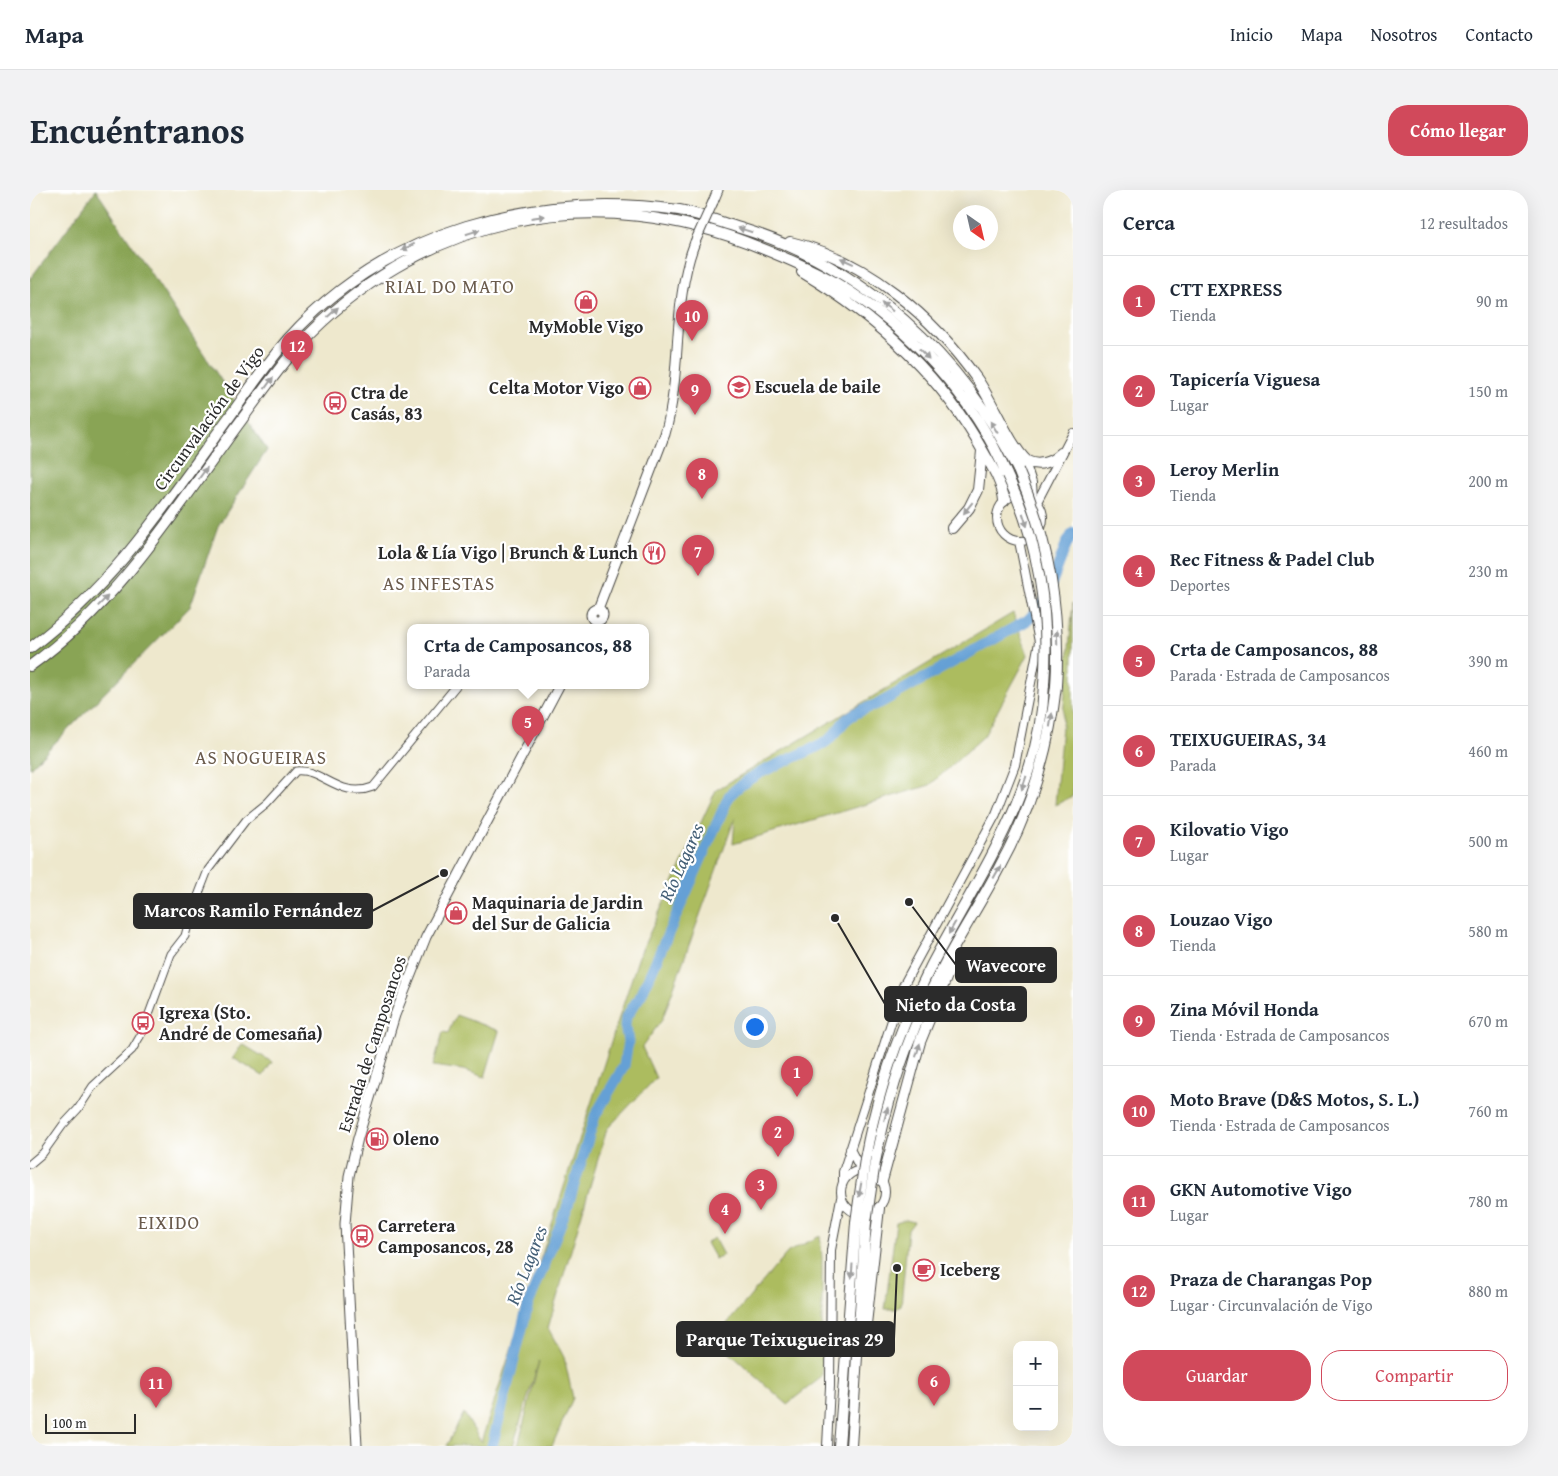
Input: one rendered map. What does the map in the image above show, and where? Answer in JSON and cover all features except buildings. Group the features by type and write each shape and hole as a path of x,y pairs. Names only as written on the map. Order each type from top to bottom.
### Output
{"highway":[{"name":"Circunvalación de Vigo","path":"30,666 68,636 119,584 156,538 241,420 298,347 343,303 373,280 432,247 488,222 530,207 567,203 618,203 680,210 771,238 805,254 845,277 905,320 925,339 974,394 1000,436 1018,470 1037,522 1049,570 1057,630 1056,686 1047,740 1036,784 1020,826 987,890 942,969 916,1025 870,1160"},
{"name":"Circunvalación de Vigo","path":"30,648 58,627 117,569 289,338 342,288 397,252 467,222 488,222 570,213 620,214 668,220 744,241 796,262 837,284 890,322 913,343 938,368 974,415 1007,475 1027,526 1039,575 1046,634 1044,684 1036,745 1018,800 999,845 931,966 905,1021 875,1110 861,1222 839,1446"},
{"path":"771,238 815,247 852,263 900,298 939,334 977,378 1022,456 1031,483 1034,500"},
{"path":"744,241 751,248 792,266 826,286 864,314 897,342 946,394 966,422 1000,485 1004,501"},
{"path":"952,528 969,508 978,490 982,450"},
{"path":"1022,456 1032,463 1040,464 1050,461 1061,453"},
{"path":"882,1181 920,1042 950,968 985,901 987,890"},
{"path":"854,1417 858,1402 878,1208"},
{"name":"Circunvalación de Vigo","path":"851,1446 854,1417 861,1222"}],"main road":[{"path":"593,624 603,616 598,609 665,434 672,410 681,295 688,262 718,190"},
{"path":"1034,500 1073,434"},
{"path":"1018,495 1034,500 1042,510 1042,525 1033,537 1019,541 1010,539 999,528 998,514 1004,501 1018,495"},
{"path":"827,1446 830,1386 831,1250 841,1198 843,1172 903,986 996,814 1012,776 1026,717 1039,636 1019,541"},
{"name":"Estrada de Camposancos","path":"357,1446 345,1224 349,1176 358,1138 395,1015 416,960 557,689"},
{"path":"850,1149 861,1170"},
{"path":"841,1198 848,1209 863,1214 878,1208 885,1194 882,1181 874,1173 861,1170 854,1172 843,1182"},
{"path":"836,1222 848,1209"}],"street":[{"path":"30,1164 43,1153 63,1125 78,1109 93,1086 123,1060 136,1045 171,954 185,936 191,914 208,870 246,820 267,802 296,771 305,772 352,790 373,787 454,689"}],"green space":[{"path":"96,190 267,450 218,526 190,607 30,768 30,279"},
{"path":"1073,603 1073,796 1055,805"},
{"path":"1013,613 1028,655 984,736 930,785 733,844 735,818 662,1020 642,1047 656,1078 607,1129 548,1328 564,1357 573,1398 552,1446 518,1446 539,1361 513,1446 446,1446 464,1413 481,1442 639,956 716,790"},
{"path":"456,1015 499,1031 485,1077 463,1070 433,1066 443,1032 448,1033"},
{"path":"242,1044 272,1062 263,1076 233,1058"},
{"path":"906,1220 914,1222 908,1230 901,1306 896,1309 885,1309 896,1223"},
{"path":"820,1236 822,1258 822,1377 787,1404 714,1339 788,1252"},
{"path":"714,1238 723,1255 715,1259 706,1243"}],"waterway":[{"name":"Río Lagares","path":"492,1446 528,1305 567,1208 595,1116 624,1066 628,1041 625,1026 626,1017 641,995 729,796 739,786 763,771 827,741 845,721 861,710 880,703 1028,620 1044,603 1066,545 1073,533"}],"place":[{"name":"MyMoble Vigo","path":"586,302"},
{"name":"Moto Brave (D&S Motos, S. L.)","path":"692,341"},
{"name":"Praza de Charangas Pop","path":"297,371"},
{"name":"Escuela de baile","path":"739,387"},
{"name":"Celta Motor Vigo","path":"640,388"},
{"name":"Ctra de Casás, 83","path":"335,403"},
{"name":"Zina Móvil Honda","path":"695,415"},
{"name":"Louzao Vigo","path":"702,499"},
{"name":"Lola & Lía Vigo | Brunch & Lunch","path":"654,553"},
{"name":"Kilovatio Vigo","path":"698,576"},
{"name":"Crta de Camposancos, 88","path":"528,747"},
{"name":"Marcos Ramilo Fernández","path":"444,873"},
{"name":"Wavecore","path":"909,902"},
{"name":"Maquinaria de Jardin del Sur de Galicia","path":"456,913"},
{"name":"Nieto da Costa","path":"835,918"},
{"name":"Igrexa (Sto. André de Comesaña)","path":"143,1023"},
{"name":"CTT EXPRESS","path":"797,1097"},
{"name":"Oleno","path":"377,1139"},
{"name":"Tapicería Viguesa","path":"778,1157"},
{"name":"Leroy Merlin","path":"761,1210"},
{"name":"Rec Fitness & Padel Club","path":"725,1234"},
{"name":"Carretera Camposancos, 28","path":"362,1236"},
{"name":"Parque Teixugueiras 29","path":"897,1268"},
{"name":"Iceberg","path":"924,1270"},
{"name":"TEIXUGUEIRAS, 34","path":"934,1406"},
{"name":"GKN Automotive Vigo","path":"156,1408"}],"district":[{"name":"RIAL DO MATO","path":"450,286"},
{"name":"AS INFESTAS","path":"439,583"},
{"name":"AS NOGUEIRAS","path":"261,757"},
{"name":"EIXIDO","path":"169,1222"}]}
